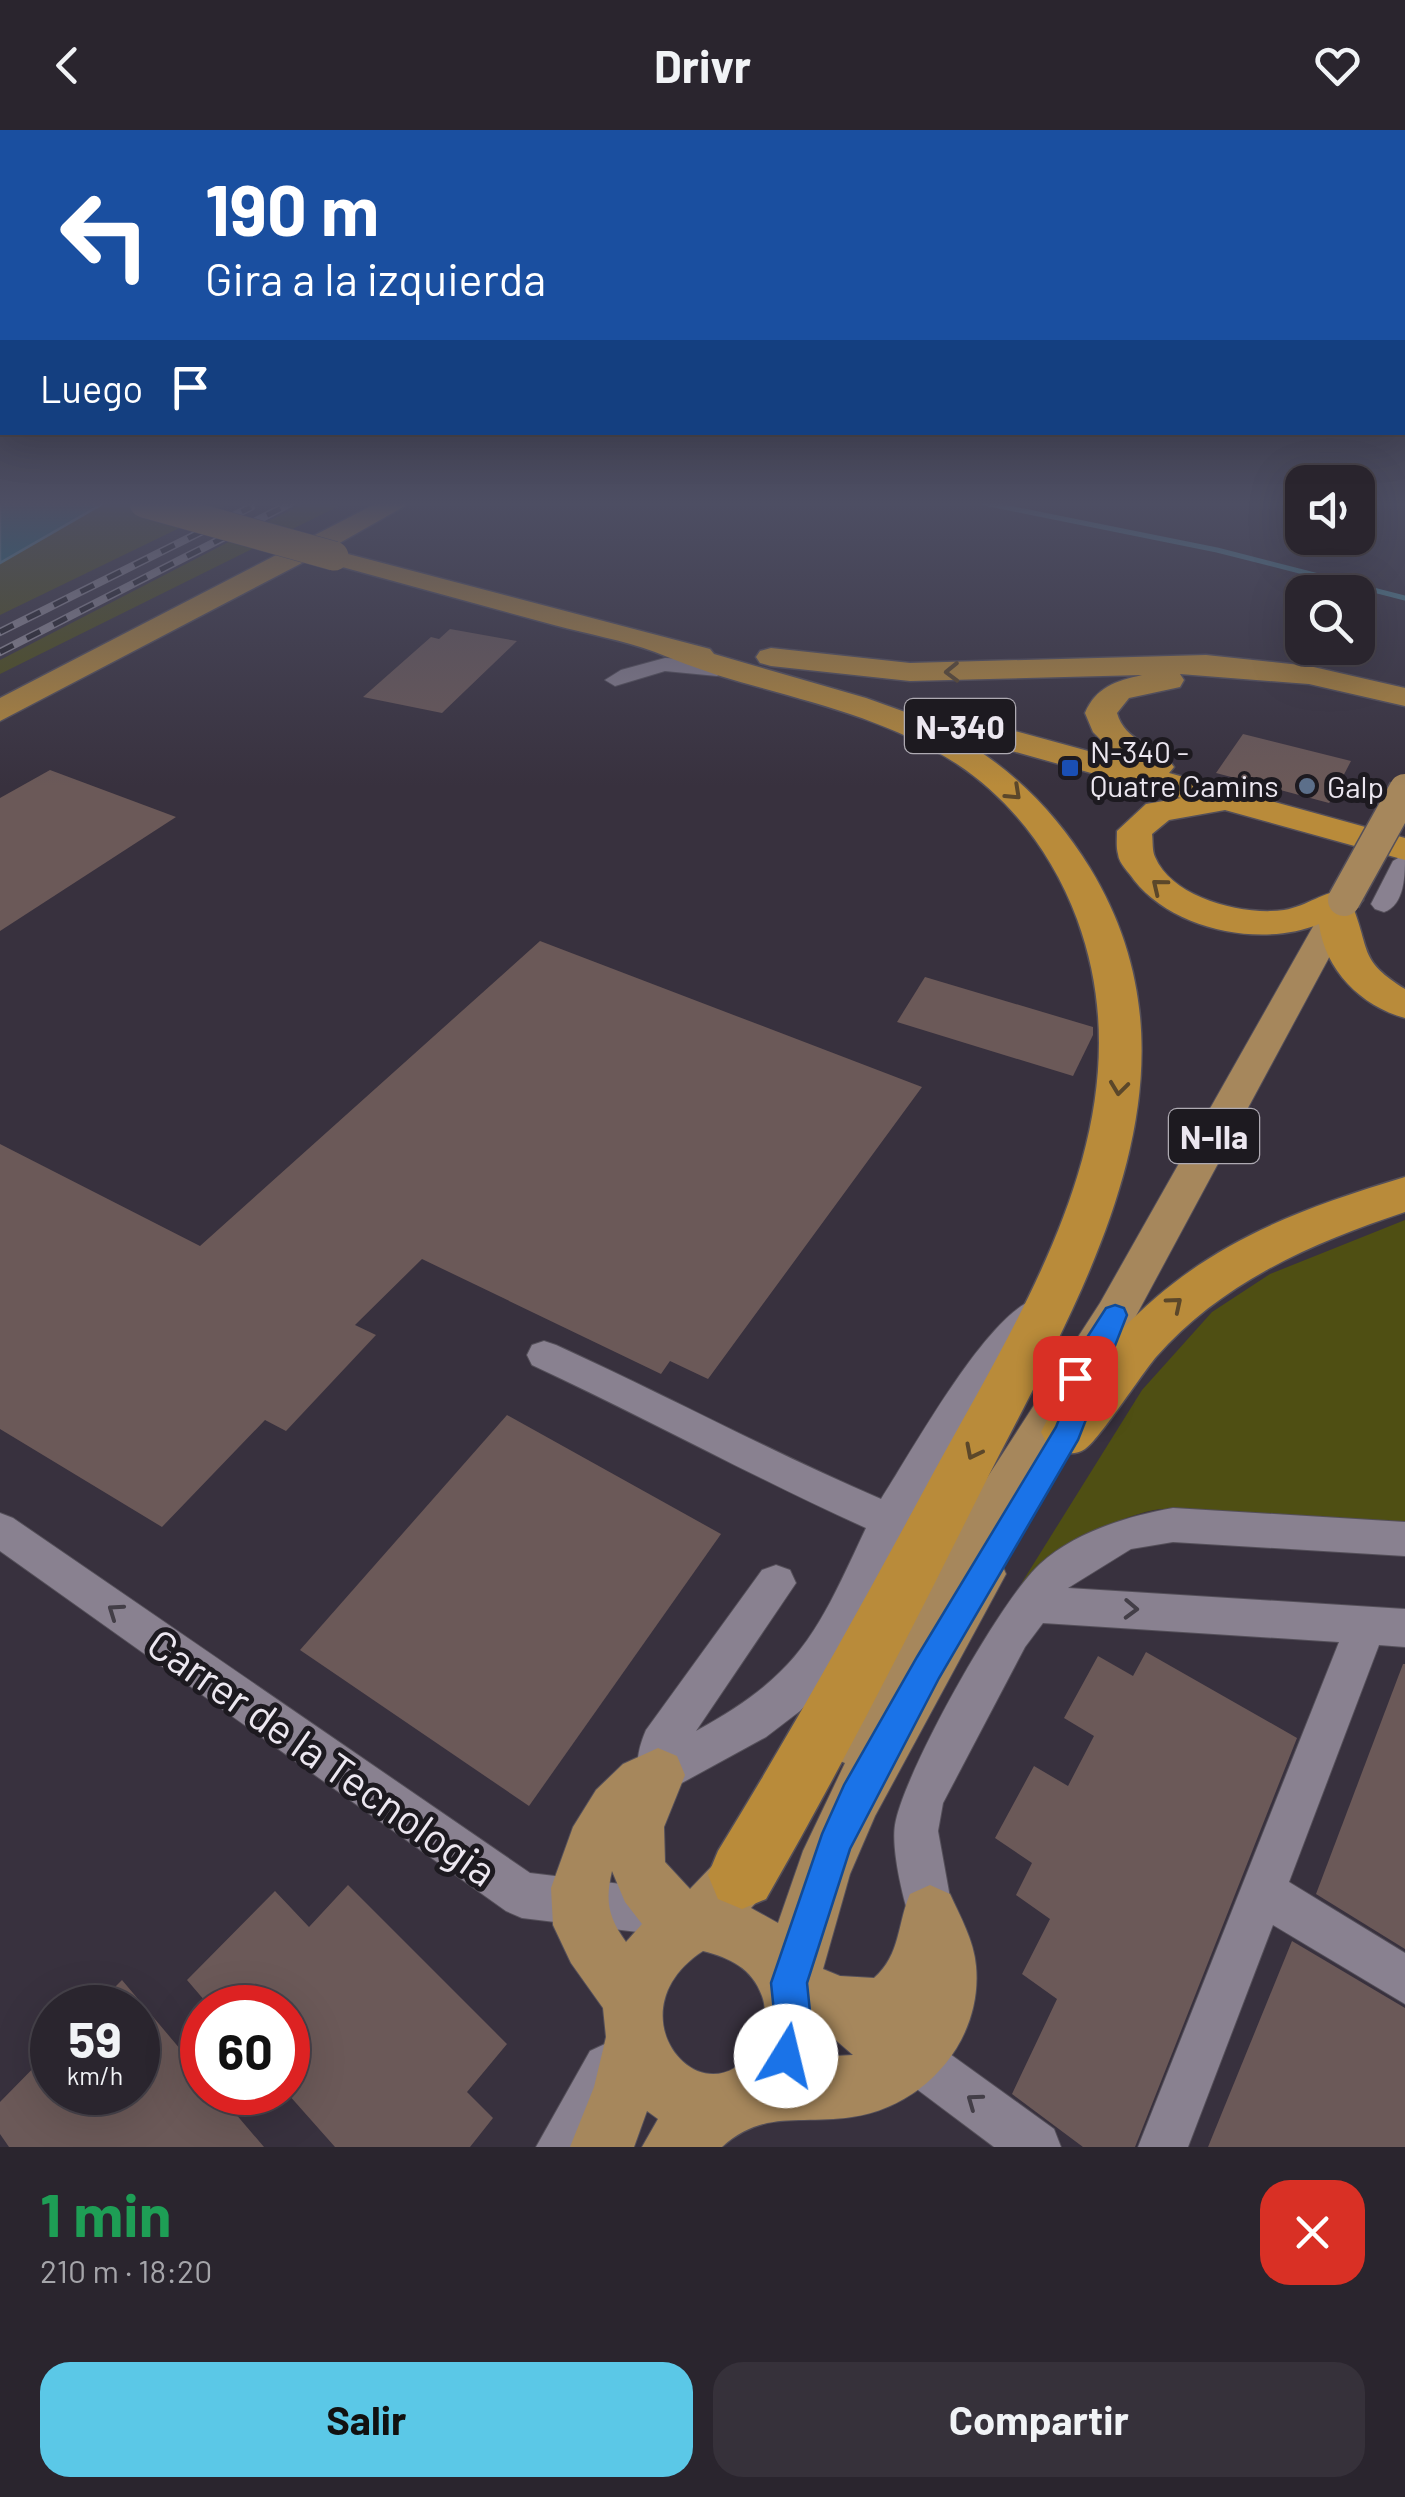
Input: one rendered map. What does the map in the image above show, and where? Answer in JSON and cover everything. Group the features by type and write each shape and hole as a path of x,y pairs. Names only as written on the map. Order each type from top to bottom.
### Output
{"highway":[{"path":"0,690 181,597"},
{"path":"0,711 217,597"},
{"name":"N-340","path":"498,597 609,632 658,657 1405,849"},
{"name":"N-340","path":"529,597 1405,836"},
{"path":"994,671 1110,650 1164,646 1218,647 1405,668"},
{"path":"748,654 868,670 994,671 1139,663 1223,665 1308,675 1405,697"},
{"path":"658,657 800,690 908,724 978,763 1035,813 1068,856 1107,945 1119,999 1122,1064 1114,1129 1103,1174 1055,1293 828,1731 742,1875"},
{"path":"1159,768 1121,748 1102,726 1101,708 1114,694 1152,682 1208,679 1306,690 1368,708 1404,730"},
{"path":"1249,806 1194,804 1162,810 1140,823 1132,839 1134,860 1156,887 1204,913 1247,923 1300,922 1340,907 1340,948 1352,967 1402,1004"},
{"path":"1068,1432 1127,1351 1174,1304 1204,1281 1274,1242 1405,1194"}],"main road":[{"name":"N-IIa","path":"602,2147 625,2087 644,1966 683,1918 742,1875 795,1820 851,1736 1115,1315 1405,790"},
{"name":"N-IIa","path":"674,2147 741,2098 786,2056 793,2032 789,1983 823,1872 856,1797 1068,1432 1115,1315"},
{"path":"658,1775 624,1796 588,1856 578,1903 582,1925 634,2021 645,2063 658,2081 699,2106 854,2086 878,2080 908,2062 931,2034 946,1992 943,1946 930,1914"},
{"path":"658,1775 635,1828 632,1847 646,1884 683,1918 744,1932 767,1950 789,1983 843,2007 908,2062"},
{"path":"843,2007 874,2006 905,1992 924,1964 930,1914"}],"street":[{"path":"615,680 658,657"},
{"path":"1384,904 1405,861"},
{"path":"658,1775 757,1718 803,1681 822,1656 889,1520 979,1376 1010,1334 1055,1293"},
{"path":"544,1355 672,1414 770,1468 889,1520"},
{"path":"930,1914 916,1831 922,1798 1011,1634 1054,1576 1074,1560 1123,1534 1148,1527 1202,1524 1405,1539"},
{"name":"Carrer de la Tecnologia","path":"0,1530 522,1895 683,1918"},
{"path":"658,1775 661,1745 776,1582"},
{"path":"1033,1604 1385,1627 1262,1892 1163,2147"},
{"path":"1262,1892 1405,1980"},
{"path":"561,2147 634,2021"},
{"path":"908,2062 933,2071 1036,2147"}],"shaded area":[{"path":"0,597 37,597 0,615"},
{"path":"122,597 155,597 0,674 0,660"},
{"path":"1405,1220 1405,1525 1160,1509 1103,1528 1021,1584 1142,1390 1212,1312 1270,1274"}],"building":[{"path":"450,629 517,641 442,713 363,697 431,637 439,639"},
{"path":"1243,734 1351,761 1337,788 1341,789 1329,803 1216,773"},
{"path":"50,770 176,817 0,931 0,798"},
{"path":"540,941 922,1087 708,1379 670,1361 661,1374 422,1259 355,1325 376,1335 286,1431 265,1420 162,1527 0,1429 0,1144 200,1246"},
{"path":"925,977 1093,1027 1093,1035 1073,1076 897,1022"},
{"path":"507,1415 721,1534 529,1806 300,1650"},
{"path":"1146,1652 1297,1738 1135,2147 1083,2147 1012,2094 1057,1999 1022,1974 1050,1919 1016,1895 1032,1863 995,1838 1034,1766 1068,1786 1094,1736 1064,1718 1098,1656 1133,1676"},
{"path":"1405,1664 1405,1949 1316,1894"},
{"path":"348,1885 507,2044 467,2092 493,2118 470,2147 335,2147 307,2115 310,2115 310,1985 191,1985 187,1980 275,1891 309,1927"},
{"path":"1292,1941 1405,2008 1405,2147 1208,2147"},
{"path":"160,2025 180,2049 180,2115 237,2115 264,2147 9,2147 0,2134 0,2102 30,2071 30,2115 160,2115"}],"railway":[{"path":"0,632 70,597"},
{"path":"0,652 107,597"}],"place":[{"name":"N-340 - Quatre Camins","path":"1070,768"},
{"name":"Galp","path":"1307,786"}],"route":[{"path":"786,2056 793,2032 794,2005 789,1983 834,1846 856,1797 928,1668 1068,1432 1115,1315 1075,1378"}]}
